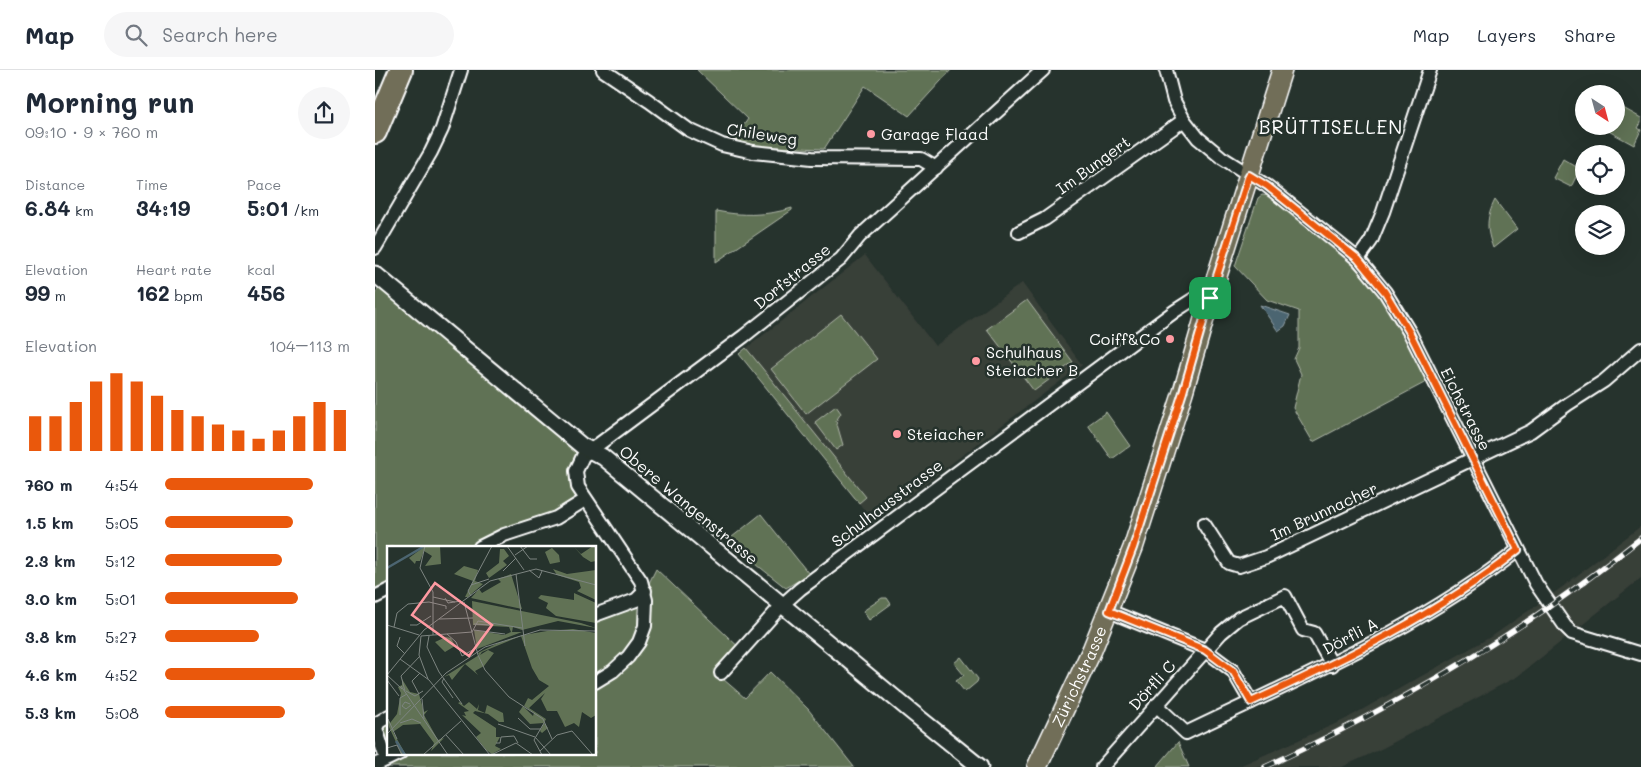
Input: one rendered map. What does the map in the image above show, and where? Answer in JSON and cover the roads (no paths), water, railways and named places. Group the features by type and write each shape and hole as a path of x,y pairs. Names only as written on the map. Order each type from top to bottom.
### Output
{"highway":[{"path":"375,132 401,70"}],"main road":[{"name":"Zürichstrasse","path":"1037,767 1109,611 1133,548 1282,70"}],"street":[{"path":"375,248 431,152 445,120 461,70"},
{"name":"Chileweg","path":"603,70 689,130 722,145 753,152 812,158 921,159 935,168"},
{"name":"Dorfstrasse","path":"585,500 578,487 576,472 582,458 744,336 841,259 860,236 1043,70"},
{"name":"Eichstrasse","path":"1166,70 1174,102 1184,120 1205,144 1267,186 1358,259 1379,284 1402,318 1535,584 1565,626 1572,633 1641,654"},
{"path":"1358,259 1371,241 1383,212 1430,70"},
{"name":"Im Bungert","path":"1019,232 1045,220 1184,120"},
{"name":"Obere Wangenstrasse","path":"375,274 582,446 603,457 980,767"},
{"name":"Schulhausstrasse","path":"721,673 782,605 800,589 1175,311 1200,295 1210,298"},
{"name":"Im Brunnacher","path":"1204,524 1229,564 1239,566 1266,556 1531,431 1604,381 1641,349"},
{"path":"482,546 504,535 556,518 585,500 641,581 645,591 647,607 645,626 639,642 628,657 613,671 596,681"},
{"name":"Dörfli A","path":"1156,705 1186,733 1332,665 1413,622 1498,566 1518,550"},
{"path":"375,597 387,591"},
{"path":"596,615 636,600 645,591"},
{"name":"Dörfli C","path":"1102,767 1205,650 1239,618 1285,596 1303,630 1313,633 1332,665"},
{"path":"1109,611 1205,650 1233,671 1251,702"},
{"path":"387,717 379,722 376,728 380,762 398,754"}],"water":[{"path":"1260,305 1290,315 1285,326 1278,331"}],"railway":[{"path":"1265,767 1364,718 1460,664 1553,604 1641,538"}],"place":[{"name":"Garage Flaad","path":"871,134"},
{"name":"Coiff&Co","path":"1170,339"},
{"name":"Schulhaus Steiacher B","path":"976,361"},
{"name":"Steiacher","path":"897,434"}],"district":[{"name":"BRÜTTISELLEN","path":"1331,127"}]}
